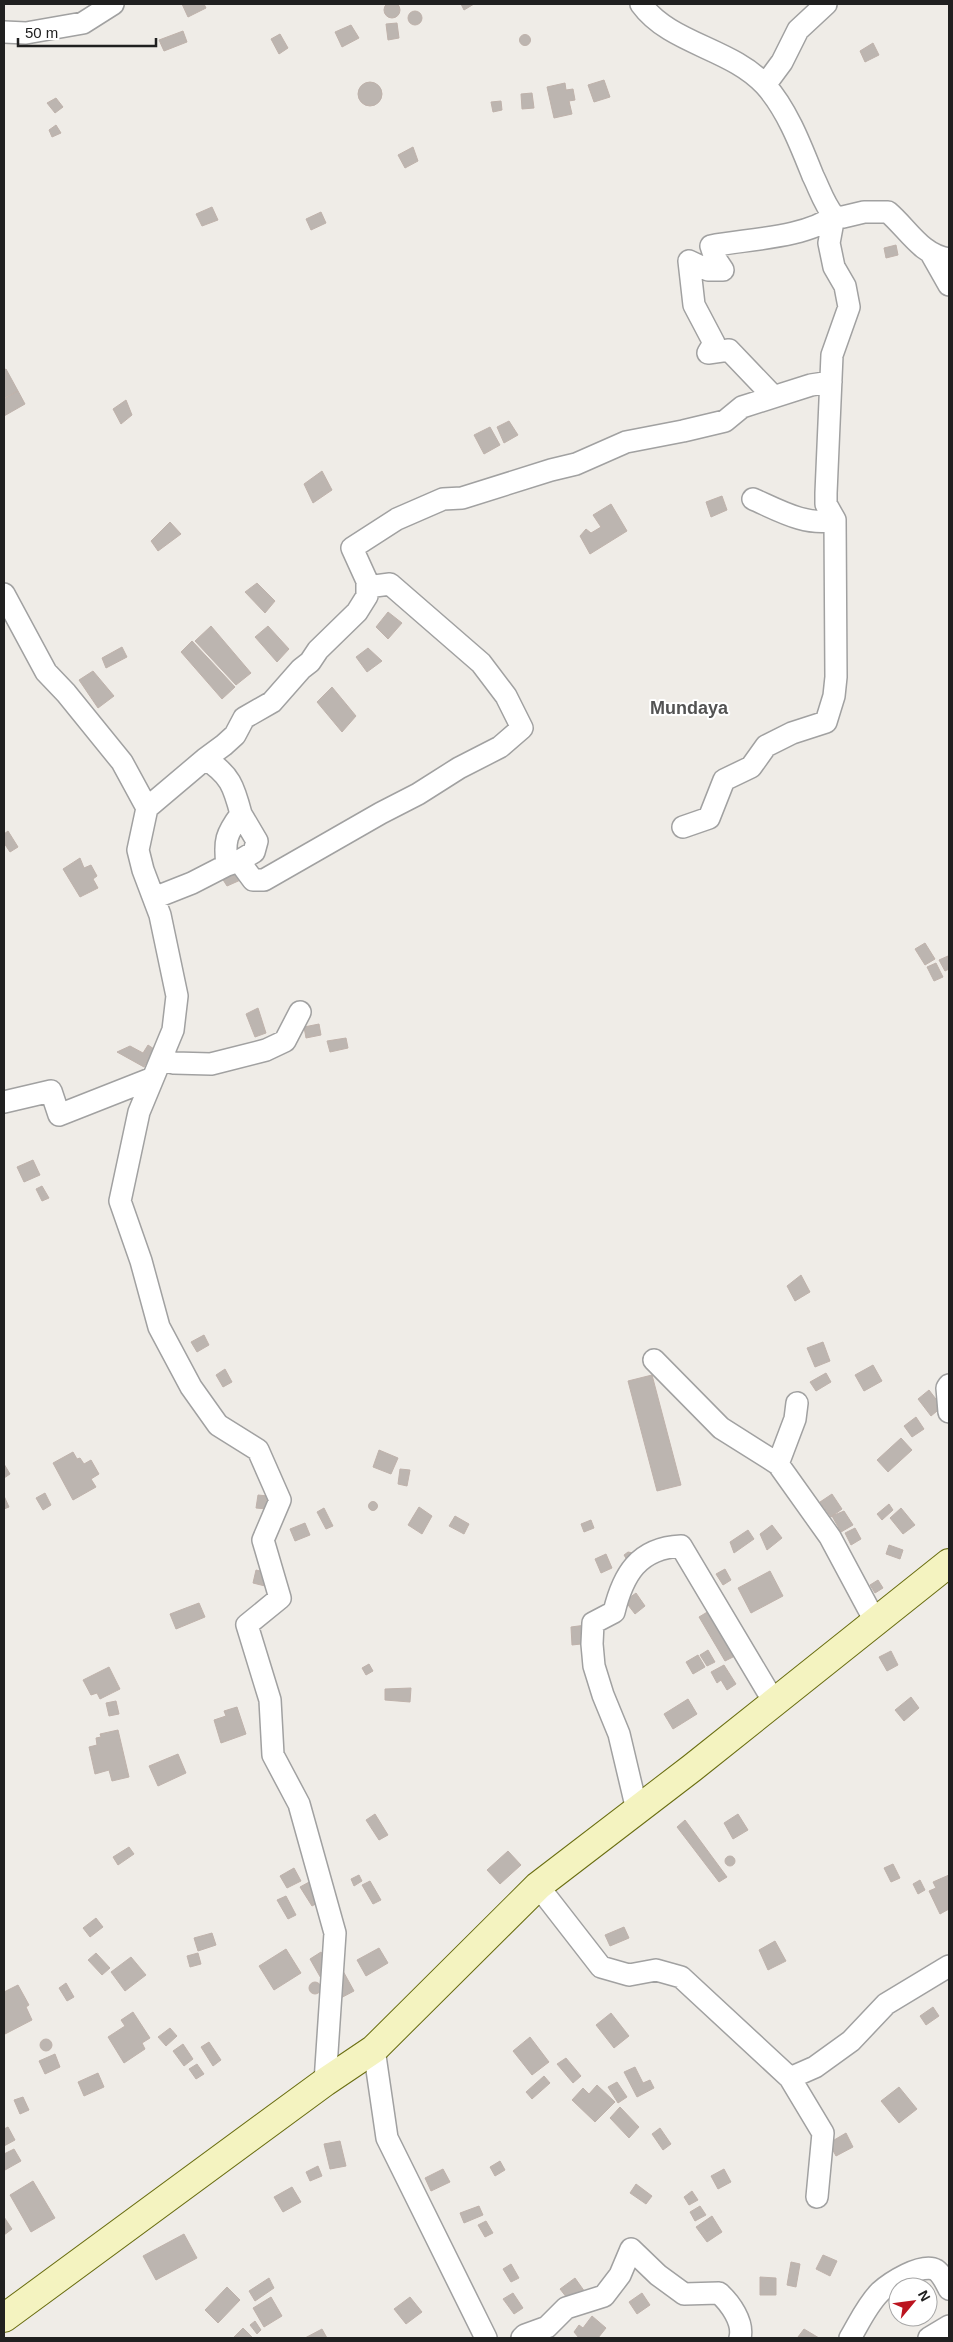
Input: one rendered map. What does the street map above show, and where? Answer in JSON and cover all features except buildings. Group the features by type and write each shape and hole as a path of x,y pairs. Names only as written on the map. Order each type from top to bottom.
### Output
{"main road":[{"path":"4,2318 325,2082 374,2049 538,1886 949,1563"}],"street":[{"path":"4,32 26,32 83,23 113,4"},
{"path":"641,4 660,23 738,64 765,85 784,115 807,160 822,199 834,216 843,218 864,212 888,212 904,226 916,242 940,257 949,285"},
{"path":"765,85 782,62 798,30 826,4"},
{"path":"683,827 709,818 724,780 751,767 766,746 792,733 826,722 834,696 836,677 835,520 826,504 826,492 832,355 849,307 845,286 834,267 829,243 834,216"},
{"path":"773,396 729,350 708,353 714,344 694,305 689,261 708,270 723,270 715,258 711,246 803,230 826,222 834,216"},
{"path":"325,2082 335,1933 299,1804 273,1755 270,1700 247,1625 280,1598 263,1540 280,1500 258,1450 218,1425 191,1387 159,1327 141,1261 120,1201 139,1112 173,1030 177,996 160,915 143,870 138,850 147,808 235,735 244,718 272,702 301,669 310,662 318,650 357,612 367,596 367,581 352,548 397,519 443,499 462,498 551,470 566,468 626,442 683,431 725,420 742,407 773,396 831,382"},
{"path":"753,499 773,510 802,519 827,522 835,520"},
{"path":"241,814 229,831 224,845 233,863 253,880 264,880 500,746 522,728 506,696 481,663 390,584 367,587"},
{"path":"4,594 46,672 66,693 122,762 147,808"},
{"path":"154,898 192,883 254,852 256,841 241,814 234,790 226,775 205,759"},
{"path":"4,1102 51,1091 59,1115 157,1069 174,1063 211,1064 266,1050 285,1041 300,1012"},
{"path":"654,1360 721,1428 778,1464 830,1537 875,1621"},
{"path":"949,1385 947,1388 949,1412"},
{"path":"778,1464 795,1419 797,1403"},
{"path":"637,1810 619,1734 602,1695 594,1666 592,1644 593,1623 614,1612 619,1590 628,1574 642,1558 665,1547 681,1546 774,1702"},
{"path":"538,1886 601,1968 629,1975 656,1970 681,1977 790,2078 823,2133 818,2197"},
{"path":"790,2078 815,2068 851,2041 886,2004 949,1966"},
{"path":"374,2049 387,2138 486,2338"},
{"path":"522,2338 524,2335 547,2328 566,2308 604,2296 620,2275 631,2249 658,2275 684,2294 719,2293 730,2302 741,2332 740,2338"},
{"path":"850,2338 864,2314 881,2292 914,2270 925,2267 934,2269 939,2273 949,2289"},
{"path":"929,2338 949,2326"}],"district":[{"name":"Mundaya","path":"689,708"}]}
